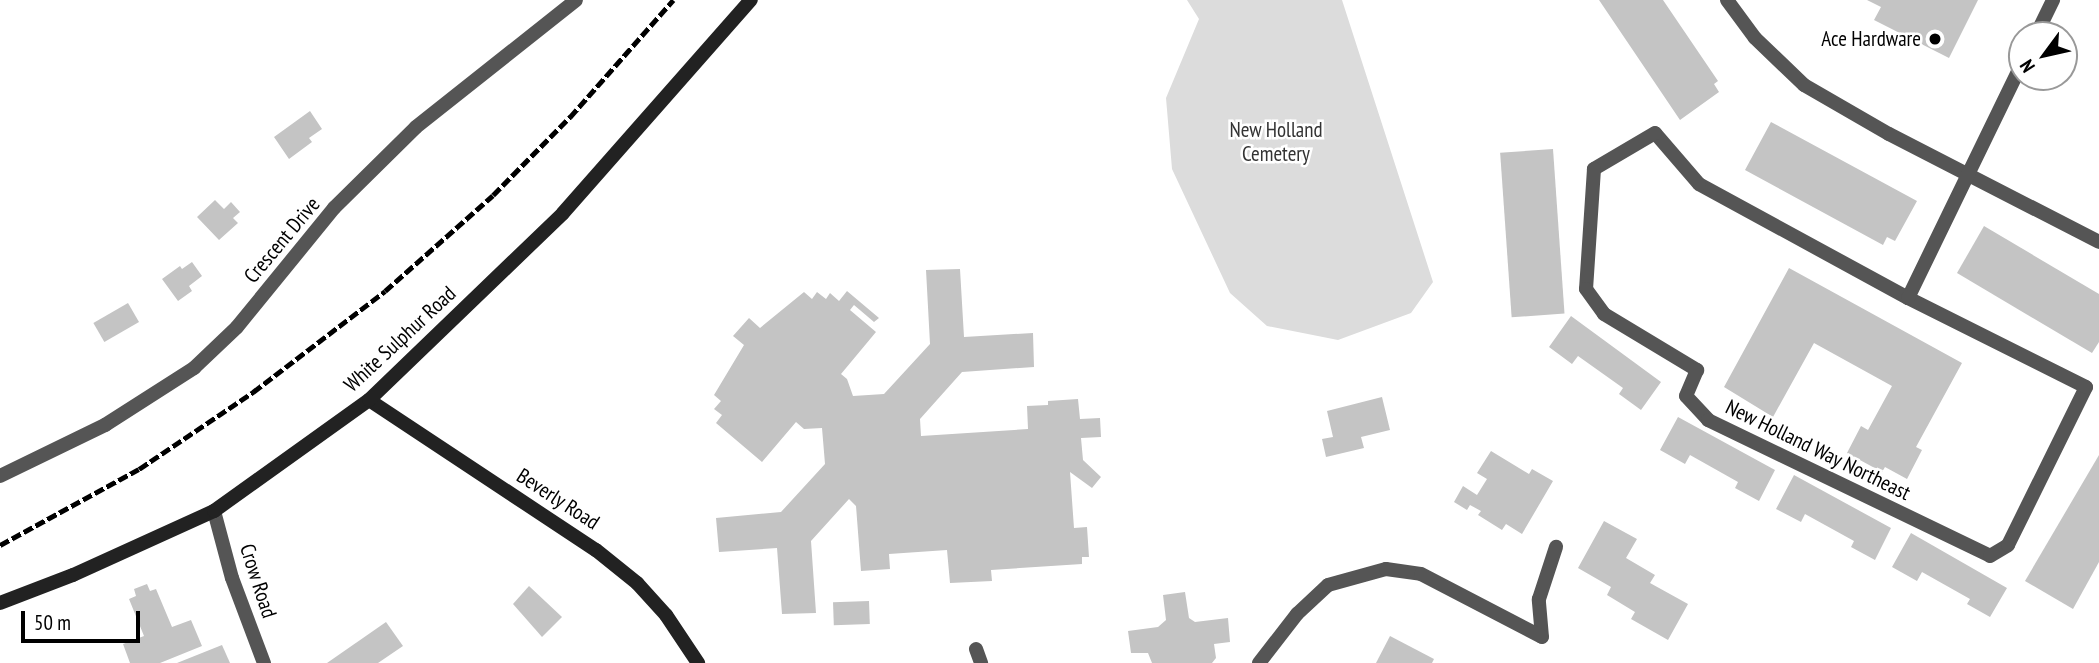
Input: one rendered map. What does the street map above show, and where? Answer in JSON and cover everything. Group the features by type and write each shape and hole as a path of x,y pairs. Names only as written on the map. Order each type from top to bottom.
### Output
{"street":[{"name":"Crescent Drive","path":"0,476 105,425 194,368 237,327 334,208 416,127 576,0"},
{"name":"White Sulphur Road","path":"0,604 73,575 215,510 369,400 563,213 751,0"},
{"path":"1727,0 1755,38 1804,85 1967,175 2099,242"},
{"path":"2043,21 2053,0"},
{"path":"1908,298 2008,91"},
{"name":"New Holland Way Northeast","path":"1655,133 1699,184 1908,298 2086,387 2008,545 1990,556 1708,420 1686,396 1697,370 1604,314 1586,289 1594,169 1655,133"},
{"name":"Beverly Road","path":"369,400 439,449 558,523 607,558 637,583 666,615 698,663"},
{"name":"Crow Road","path":"215,510 232,578 264,663"},
{"path":"1259,663 1297,614 1328,585 1386,569 1421,573 1542,637 1541,591 1556,547"}],"green space":[{"name":"New Holland Cemetery","path":"1187,0 1342,0 1433,282 1411,313 1338,340 1267,326 1230,293 1172,169 1166,98 1199,19"}],"building":[{"path":"1599,0 1663,0 1718,81 1714,84 1719,92 1680,120"},
{"name":"Ace Hardware","path":"1867,0 1978,0 1949,58 1874,20 1881,7"},
{"path":"310,111 322,129 309,138 312,142 289,159 274,137"},
{"path":"1771,122 1917,201 1895,241 1887,237 1883,245 1745,170"},
{"path":"1553,149 1565,314 1512,317 1500,153"},
{"path":"215,200 224,209 231,202 240,212 233,218 238,223 219,240 197,217"},
{"path":"1984,226 2099,294 2099,342 2092,353 1957,273"},
{"path":"192,262 202,276 189,286 192,291 178,301 162,279 180,266 182,269"},
{"path":"1789,268 1962,363 1916,447 1922,450 1907,479 1885,467 1882,472 1847,453 1861,426 1868,430 1892,386 1814,343 1773,417 1724,387"},
{"path":"960,269 964,337 1033,333 1034,367 962,372 920,419 921,436 1028,429 1027,406 1078,399 1080,419 1100,418 1101,437 1081,438 1083,460 1101,477 1092,488 1070,472 1074,528 1087,527 1089,557 1082,557 1082,564 991,570 992,581 950,583 947,550 889,554 890,569 861,571 856,506 849,499 811,541 816,613 782,614 777,548 719,552 716,518 781,512 825,464 822,428 804,429 796,422 762,462 716,423 722,415 714,409 721,401 714,395 744,345 733,336 749,318 760,328 804,292 812,299 817,292 826,299 830,293 839,301 847,291 879,318 874,322 854,305 850,310 876,332 841,374 847,379 853,396 884,394 930,344 926,270"},
{"path":"128,303 139,322 104,342 93,323"},
{"path":"1571,316 1661,382 1641,410 1619,394 1623,388 1578,356 1572,364 1549,347"},
{"path":"1382,397 1390,430 1361,437 1364,448 1326,457 1322,439 1333,437 1327,411"},
{"path":"1678,417 1775,470 1759,501 1735,488 1738,482 1690,455 1685,464 1660,450"},
{"path":"1491,451 1529,474 1532,469 1553,481 1522,534 1506,524 1502,530 1478,515 1481,511 1470,505 1467,510 1454,502 1463,486 1477,495 1487,479 1477,473"},
{"path":"2099,455 2099,562 2073,609 2025,581"},
{"path":"1794,475 1891,528 1875,560 1851,547 1854,541 1805,514 1801,522 1776,509"},
{"path":"1604,521 1637,539 1626,558 1655,575 1650,583 1688,604 1668,640 1631,619 1635,612 1607,595 1611,587 1578,568"},
{"path":"1911,533 2007,588 1990,617 1967,604 1970,599 1922,572 1917,581 1892,567"},
{"path":"147,584 150,591 156,589 172,627 191,620 202,646 160,663 130,663 123,644 144,636 129,599 136,596 134,589"},
{"path":"529,586 562,617 542,637 513,604"},
{"path":"1185,592 1189,618 1195,622 1228,618 1230,642 1214,644 1216,658 1212,663 1152,663 1148,653 1131,653 1128,631 1158,627 1166,620 1163,595"},
{"path":"869,601 870,624 834,625 833,602"},
{"path":"386,622 403,646 378,663 327,663"},
{"path":"1390,636 1434,659 1432,663 1376,663"},
{"path":"222,645 230,663 177,663"}],"railway":[{"path":"0,545 139,469 253,392 385,291 493,195 570,117 673,0"}],"place":[{"name":"Ace Hardware","path":"1935,39"}]}
